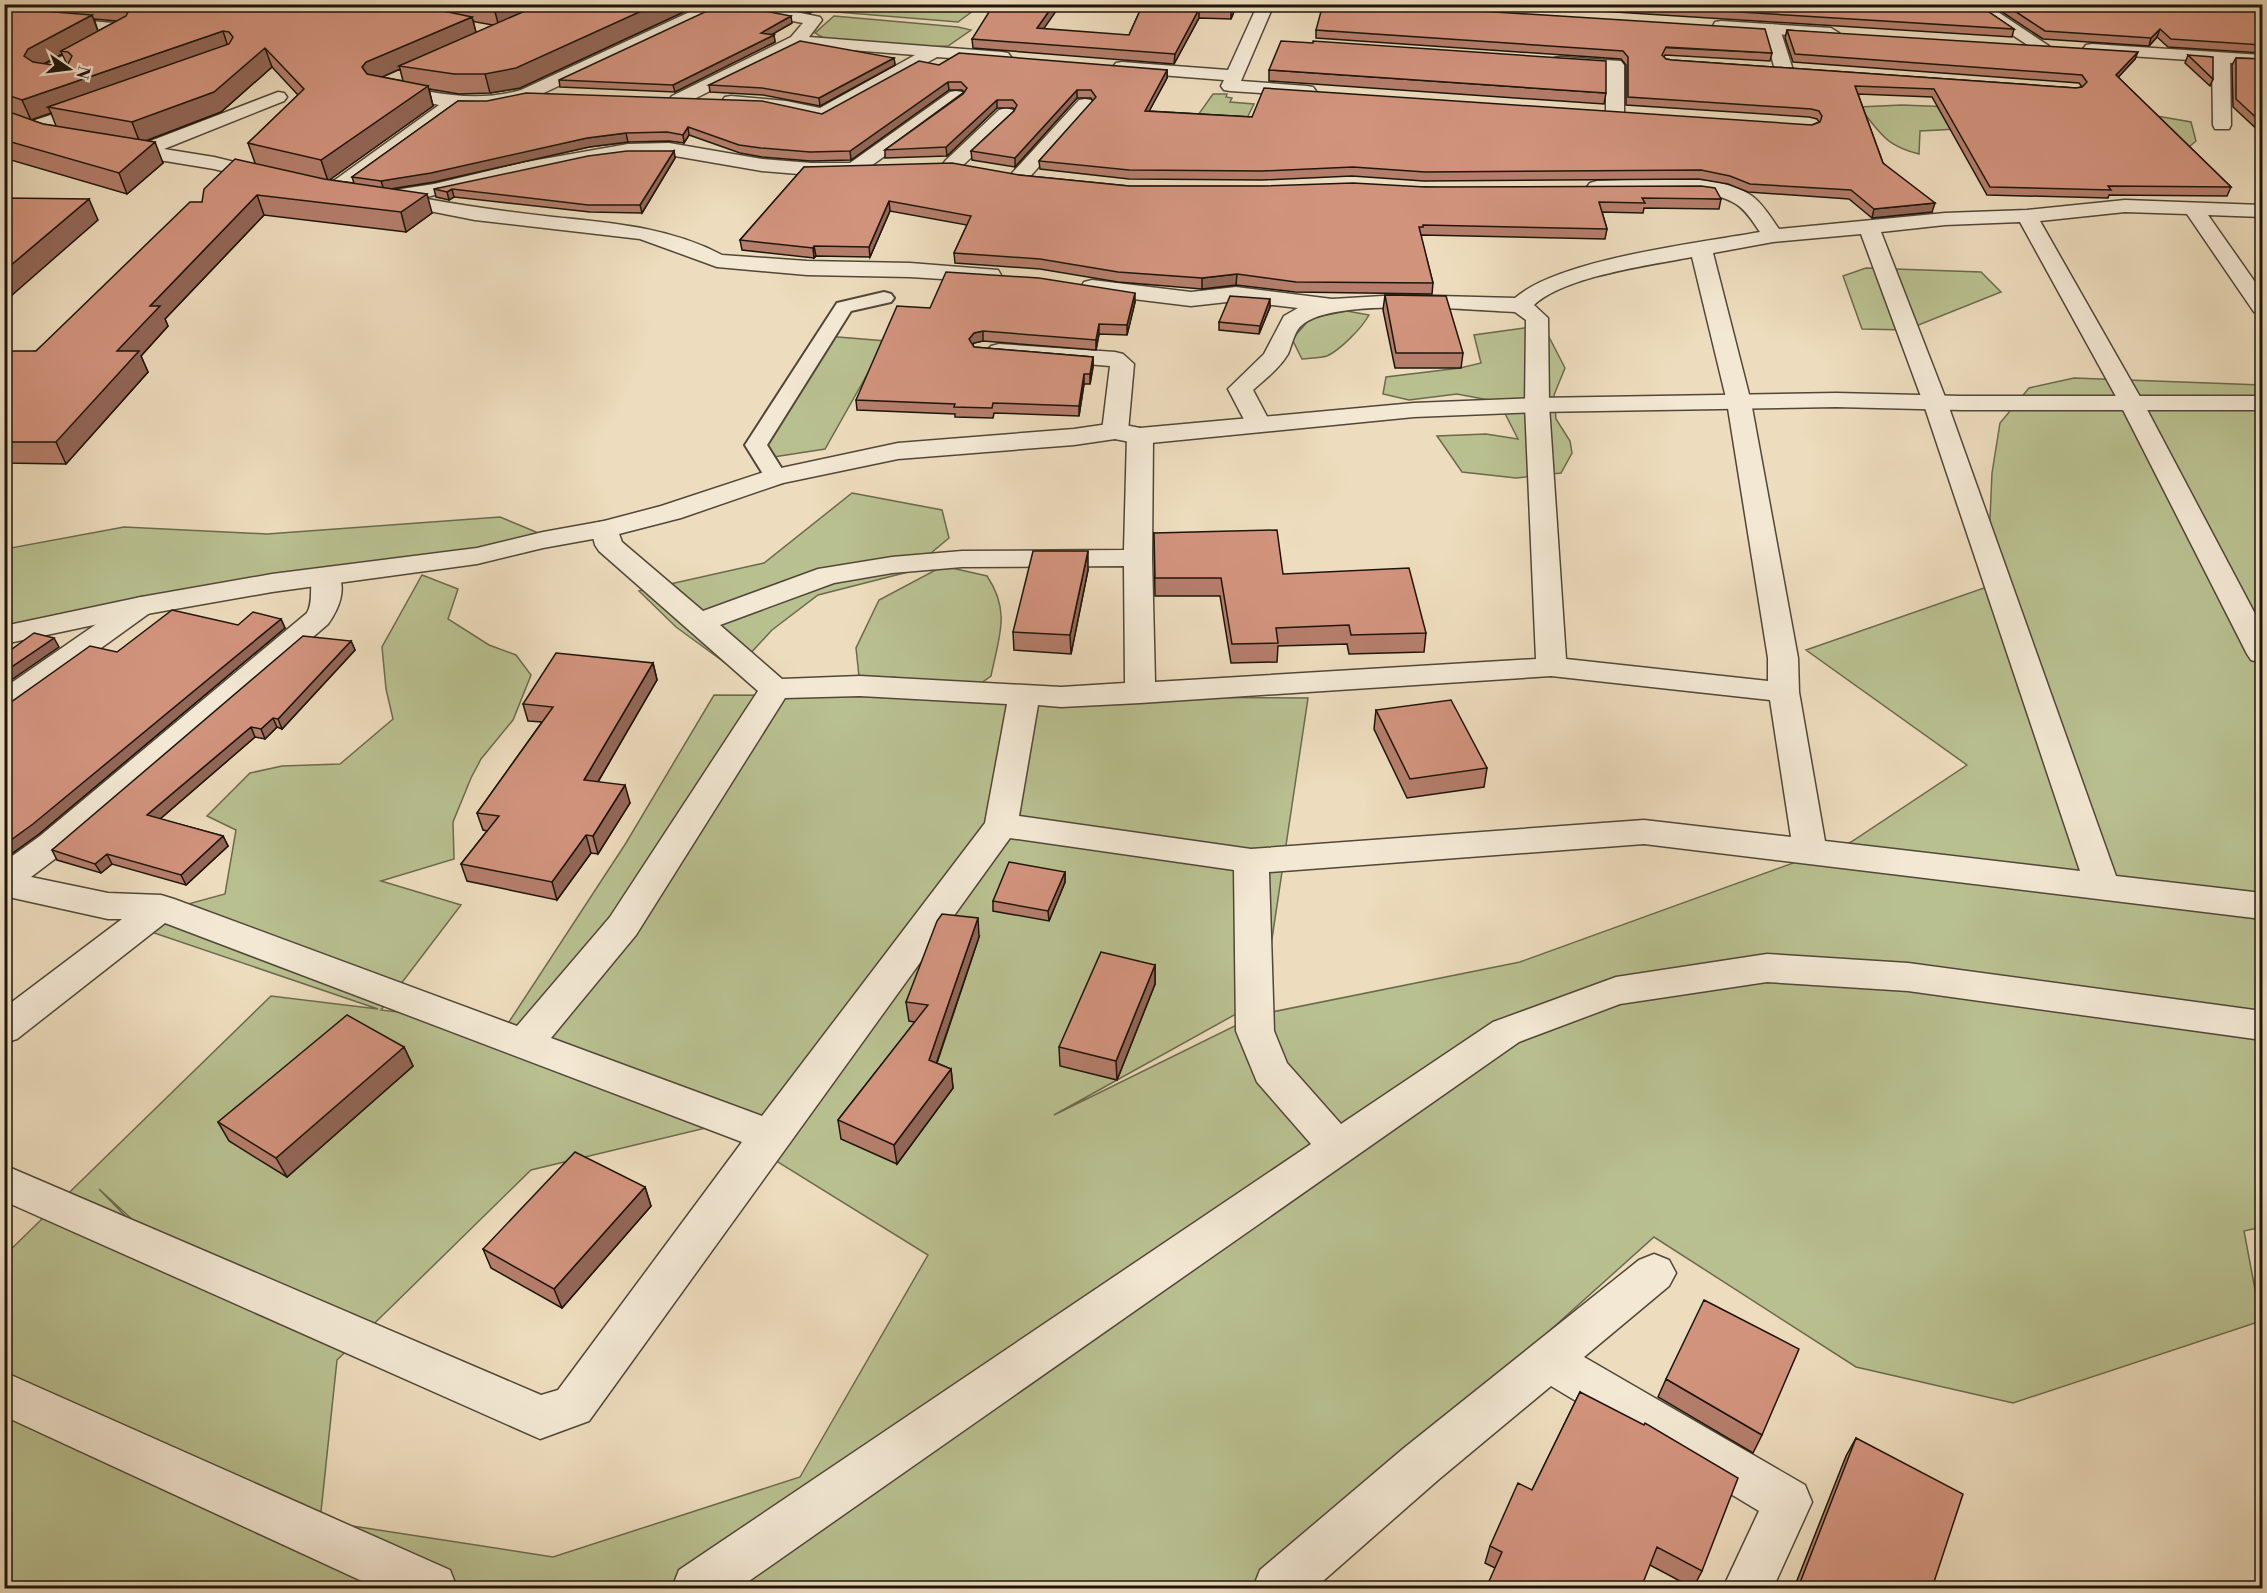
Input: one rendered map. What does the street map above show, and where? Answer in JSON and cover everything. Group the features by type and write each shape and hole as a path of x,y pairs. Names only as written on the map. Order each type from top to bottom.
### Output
{"street":[{"path":"4,36 65,4"},
{"path":"410,74 379,87 453,103 504,103 721,4"},
{"path":"678,100 796,41 814,20 728,4"},
{"path":"1266,4 1230,86 1329,93"},
{"path":"1974,4 2047,47 2006,44"},
{"path":"4,19 126,30 43,74 69,77"},
{"path":"1701,25 1842,34"},
{"path":"1772,29 1784,70"},
{"path":"1250,40 1274,42"},
{"path":"796,41 1014,58"},
{"path":"2075,48 2262,60"},
{"path":"655,99 763,102 823,114 934,52"},
{"path":"2221,58 2222,125"},
{"path":"1545,61 1615,65 1615,112"},
{"path":"1105,65 1234,76"},
{"path":"1761,68 1807,71"},
{"path":"527,94 562,96"},
{"path":"857,167 956,96"},
{"path":"141,151 278,97"},
{"path":"63,138 22,125 118,98"},
{"path":"331,190 453,103"},
{"path":"1020,176 1085,104"},
{"path":"1591,110 1637,113"},
{"path":"975,169 944,164 1006,114"},
{"path":"97,144 214,163 289,180"},
{"path":"382,198 434,190 526,168 628,150 669,149 762,165 811,169 890,166"},
{"path":"998,173 1042,178"},
{"path":"310,185 443,206 475,214 643,233 702,253 717,261 807,268 910,270 1004,276"},
{"path":"1575,187 1654,186 1726,191 1746,201 1773,236"},
{"path":"1521,305 1533,294 1579,275 1615,265 1773,236 1869,226 2027,216 2125,206 2262,211"},
{"path":"2193,208 2262,307"},
{"path":"2027,216 2131,402 2262,654"},
{"path":"1869,226 1888,282 1935,402 2102,886"},
{"path":"1701,249 1739,402 1783,658 1784,692 1810,851"},
{"path":"1073,284 1191,299 1236,294 1329,305 1368,302 1521,305 1537,318 1537,405 1551,667"},
{"path":"1258,424 1240,389 1273,358 1293,320 1329,305"},
{"path":"983,350 1115,359 1122,364 1138,558 1140,693"},
{"path":"4,635 141,606 326,576 477,556 543,540 605,529 671,512 776,477 898,451 1414,410 1537,405 1836,400 2262,403"},
{"path":"605,529 609,545 775,690 860,686 1061,697 1551,667 1784,692"},
{"path":"699,623 828,575 892,565 962,559 1138,558"},
{"path":"4,882 52,844 318,618 326,605 326,576"},
{"path":"4,703 141,606"},
{"path":"525,1043 623,926 775,690"},
{"path":"4,1182 540,1417 573,1406 1001,825 1024,694"},
{"path":"1001,825 1251,861 1644,832 2262,906"},
{"path":"1251,861 1255,1031 1271,1071 1338,1148"},
{"path":"4,882 108,906 161,908 770,1136"},
{"path":"4,1029 161,908"},
{"path":"697,1588 1506,1032 1616,992 1767,969 1908,977 2262,1026"},
{"path":"1278,1588 1421,1464 1654,1273"},
{"path":"1548,1360 1788,1503 1748,1588"},
{"path":"4,1393 432,1588"}],"lane":[{"path":"776,477 756,445 844,307 884,298"}],"green space":[{"path":"834,5 981,5 958,22 824,11"},
{"path":"834,16 971,30 948,46 924,47 825,39 815,33"},
{"path":"1213,94 1227,94 1226,97 1232,98 1230,102 1254,104 1247,118 1198,115"},
{"path":"1902,105 2151,115 2191,122 2196,141 2184,151 1958,129 1920,131 1919,154 1890,142 1859,107"},
{"path":"1866,268 1981,272 2001,292 1906,330 1862,329 1843,276"},
{"path":"1347,311 1369,315 1350,338 1332,353 1324,357 1302,359 1292,339 1311,318"},
{"path":"1531,327 1549,337 1565,368 1554,395 1556,419 1570,441 1572,453 1561,473 1516,478 1462,472 1437,436 1486,434 1518,439 1499,402 1457,394 1409,400 1383,394 1386,377 1460,368 1481,363 1474,335"},
{"path":"826,336 886,341 825,449 754,460"},
{"path":"2074,378 2262,385 2262,1227 2244,1231 2261,1321 2013,1403 1856,1367 1654,1237 1263,1588 5,1588 5,1255 271,996 378,1009 122,922 225,894 236,830 207,816 250,773 282,766 340,764 393,719 386,689 382,647 422,575 458,589 448,619 489,645 516,655 531,675 513,720 481,759 471,778 453,822 454,859 381,881 461,905 381,1010 507,1025 626,843 714,695 1308,698 1263,999 1054,1115 1257,1015 1520,962 1851,842 1967,765 1806,650 1987,587 1992,473 2000,423 2029,388","holes":["718,1125 928,1255 800,1477 553,1557 320,1521 337,1360 531,1170","99,1189 200,1282 180,1272"]},
{"path":"852,493 942,510 949,538 908,572 818,595 772,630 735,670 676,627 639,591 764,563"},
{"path":"500,517 560,542 5,636 5,549 124,527 267,534"},
{"path":"943,566 987,576 994,589 999,601 1001,624 991,676 970,691 893,677 860,686 856,648 879,600"}],"building":[{"path":"121,4 410,4 472,17 366,62 362,67 367,74 428,86 321,160 248,143 304,89 265,48 214,92 132,122 48,107 229,44 233,37 229,32 223,31 22,100 4,94 4,8 92,15 28,49 24,56 33,62 53,65 68,64 72,56 68,52 61,51 126,16 129,10"},
{"path":"477,4 503,4 494,8"},
{"path":"541,4 657,4 516,68 485,74 454,74 399,66"},
{"path":"722,4 791,16 761,33 774,35 673,85 559,80"},
{"path":"994,4 1054,4 1037,28 1129,35 1143,4 1234,4 1231,11 1199,9 1175,54 972,39"},
{"path":"1323,4 1369,4 1765,29 1772,53 1666,47 1662,55 1672,60 2076,88 2082,87 2087,82 2082,75 1795,54 1787,30 2138,52 2116,75 2231,187 2108,186 2111,190 1990,187 1934,89 1855,86 1883,163 1935,203 1874,209 1851,190 1750,184 1730,176 1701,170 1425,172 1353,167 1262,171 1129,170 1039,161 1096,97 1091,90 1077,90 1015,158 971,151 1014,111 1017,105 1013,100 997,100 946,147 885,150 963,94 967,88 961,82 948,82 850,151 810,152 739,145 688,127 683,135 667,132 626,133 587,138 431,173 381,181 352,177 458,101 487,101 526,93 762,101 822,114 919,61 939,65 959,53 1167,70 1145,111 1252,117 1264,88 1812,125 1820,122 1822,116 1819,111 1811,109 1628,97 1628,57 1623,51 1316,30"},
{"path":"1610,4 1977,4 2014,29"},
{"path":"2004,4 2262,4 2262,45 2171,39 2160,29 2151,38 2045,31"},
{"path":"800,41 894,58 819,98 762,88 709,85"},
{"path":"1281,41 1313,43 1313,41 1606,61 1606,93 1269,70"},
{"path":"2188,55 2213,57 2213,79"},
{"path":"2236,58 2262,59 2262,123 2236,99"},
{"path":"4,110 43,124 155,142 119,173 4,140"},
{"path":"627,151 674,151 640,205 588,205 452,189 447,192 434,189 588,156"},
{"path":"235,159 324,179 427,194 401,212 257,195 150,306 160,306 117,351 139,351 56,442 4,442 4,359 13,351 36,351 190,202 202,202 204,189"},
{"path":"952,163 1019,175 1129,186 1353,183 1425,187 1701,186 1715,188 1721,199 1642,198 1645,203 1599,202 1607,229 1423,225 1419,227 1433,283 1296,282 1237,274 1202,278 1118,272 1040,259 954,253 971,216 889,201 869,247 814,246 813,248 740,240 804,167"},
{"path":"4,198 89,199 4,271"},
{"path":"946,272 1039,278 1135,293 1127,325 1099,324 1096,340 983,331 974,333 969,339 974,347 1093,357 1090,374 1084,374 1079,406 993,403 992,408 954,407 955,404 856,400 897,306 930,308"},
{"path":"1385,295 1446,296 1463,353 1396,353"},
{"path":"1230,296 1270,299 1260,326 1219,322"},
{"path":"1277,530 1283,574 1409,568 1426,633 1351,635 1349,625 1276,628 1278,643 1232,644 1221,578 1155,578 1154,533"},
{"path":"1033,551 1088,551 1070,635 1013,632"},
{"path":"172,610 238,625 253,612 281,619 33,824 4,845 4,704 11,702 90,646 117,652"},
{"path":"34,633 54,638 4,672 4,655"},
{"path":"303,636 351,641 278,719 273,718 261,729 251,727 147,815 223,836 181,875 107,854 95,864 52,850"},
{"path":"556,653 653,663 584,780 625,785 593,836 586,835 552,882 461,864 499,816 477,813 553,707 523,704"},
{"path":"1451,700 1487,768 1410,779 1376,710"},
{"path":"1009,862 1065,872 1048,911 993,901"},
{"path":"942,914 978,918 929,1060 951,1069 894,1145 838,1120 928,1005 906,1002 937,921"},
{"path":"1101,952 1155,965 1116,1061 1059,1047"},
{"path":"347,1015 404,1047 276,1158 218,1122"},
{"path":"575,1152 645,1187 554,1289 483,1249"},
{"path":"1704,1300 1799,1349 1762,1435 1666,1379"},
{"path":"1580,1392 1644,1425 1645,1423 1738,1478 1702,1571 1657,1547 1641,1588 1486,1588 1502,1552 1490,1546 1518,1483 1532,1490"},
{"path":"1856,1438 1963,1494 1932,1588 1798,1588"}]}
